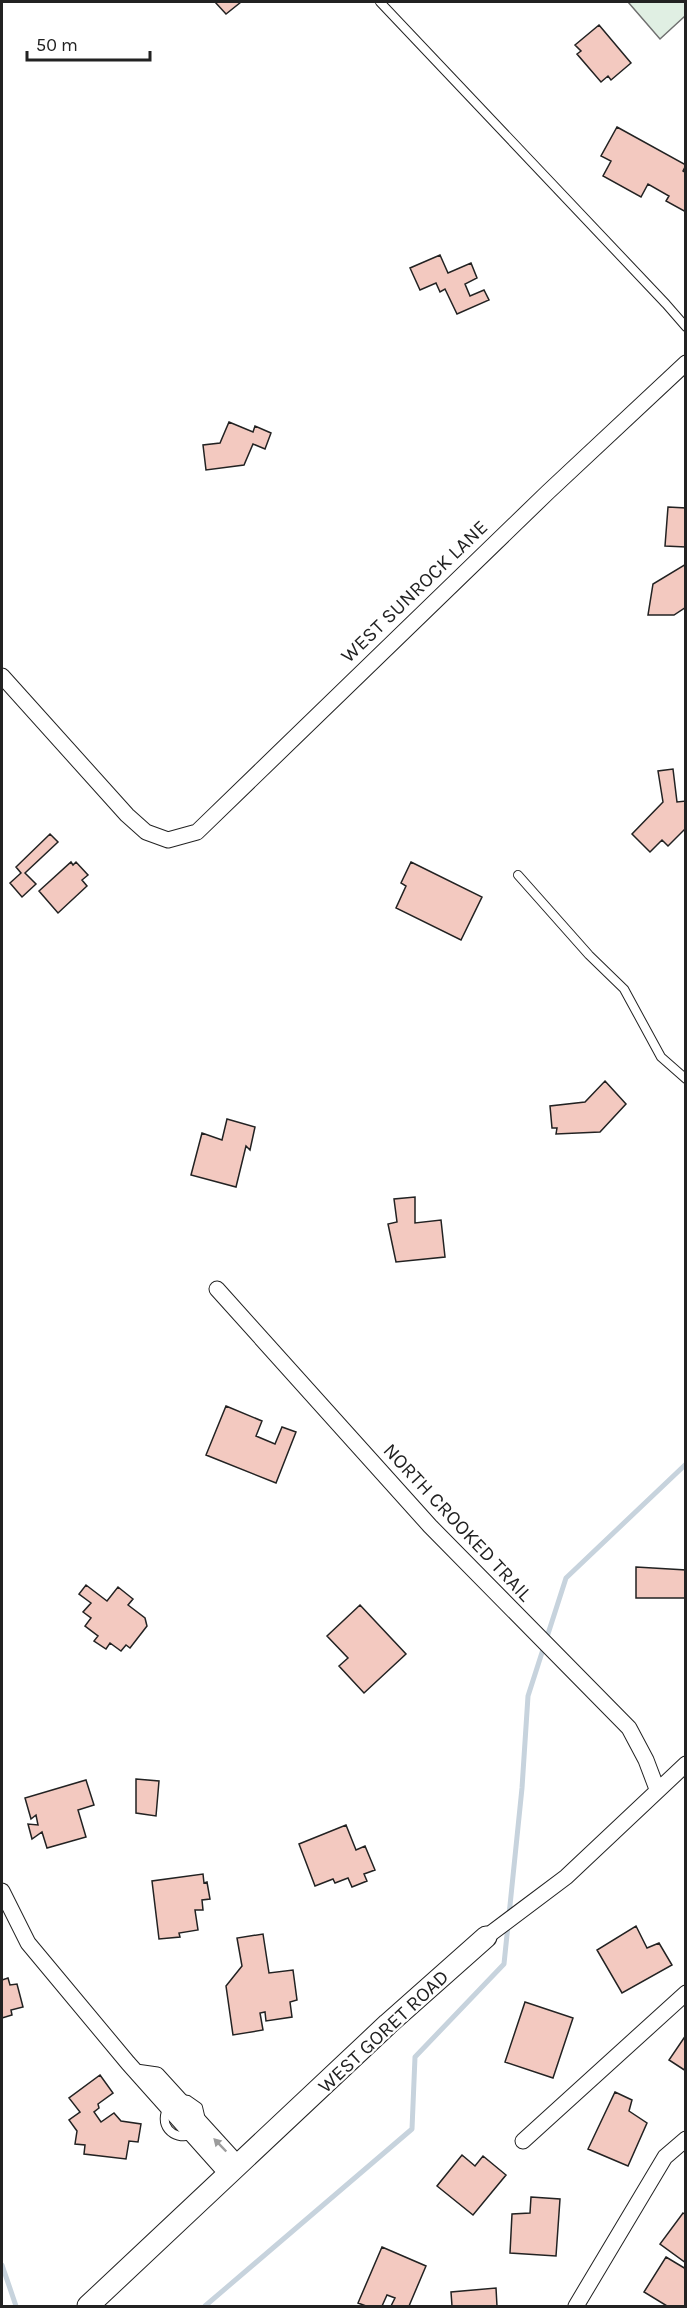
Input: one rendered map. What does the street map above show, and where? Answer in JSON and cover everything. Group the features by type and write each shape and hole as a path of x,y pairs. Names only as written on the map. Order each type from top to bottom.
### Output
{"street":[{"name":"WEST SUNROCK LANE","path":"2,676 127,815 146,832 168,840 197,832 378,655 686,363"},
{"name":"NORTH CROOKED TRAIL","path":"217,1289 430,1526 628,1728 646,1760 657,1789"},
{"name":"WEST GORET ROAD","path":"88,2307 388,2024 486,1937 566,1877 686,1764"},
{"path":"2,1891 28,1943 136,2072 157,2075 173,2103 234,2170"},
{"path":"523,2141 686,1993"},
{"path":"576,2307 665,2157 686,2139"}],"lane":[{"path":"380,2 686,327"},
{"path":"518,875 624,989 661,1057 686,1079"},
{"path":"173,2103 164,2121 170,2132 181,2137 196,2130"}],"green space":[{"path":"628,2 685,2 685,16 660,39"}],"building":[{"path":"215,2 241,2 226,14"},
{"path":"599,25 631,63 611,80 608,76 601,82 577,54 581,51 575,45"},
{"path":"617,127 686,165 683,171 686,173 686,212 666,201 669,196 648,184 641,197 603,176 611,161 601,156"},
{"path":"440,255 448,273 471,263 477,278 465,284 470,296 484,290 489,300 457,314 445,289 440,292 436,283 420,290 410,268"},
{"path":"229,422 253,432 255,426 271,433 265,449 253,444 244,465 206,470 203,445 220,443"},
{"path":"668,507 686,508 686,547 665,546"},
{"path":"686,564 686,607 674,615 648,615 653,584"},
{"path":"673,769 677,802 686,801 686,828 668,846 662,840 650,852 632,834 663,802 658,771"},
{"path":"50,834 58,842 25,873 36,884 22,897 10,883 21,873 16,867"},
{"path":"71,862 73,865 76,862 88,875 82,880 87,886 58,913 39,891"},
{"path":"411,862 482,897 461,940 396,908 406,886 401,883"},
{"path":"605,1081 626,1104 600,1132 556,1134 557,1128 552,1128 550,1106 585,1102"},
{"path":"227,1119 255,1127 250,1150 246,1146 236,1187 191,1175 202,1133 222,1140"},
{"path":"415,1197 415,1223 441,1220 445,1257 396,1262 388,1224 397,1222 394,1199"},
{"path":"226,1406 262,1421 256,1436 275,1444 282,1427 296,1432 276,1483 206,1455"},
{"path":"636,1567 686,1570 686,1598 636,1598"},
{"path":"86,1585 107,1601 118,1587 133,1599 128,1605 145,1618 147,1626 130,1648 126,1645 121,1651 110,1643 106,1649 94,1641 98,1636 85,1626 91,1618 83,1612 91,1603 79,1594"},
{"path":"360,1605 406,1654 364,1693 339,1666 348,1658 327,1636"},
{"path":"136,1779 159,1781 156,1816 136,1813"},
{"path":"86,1780 94,1805 78,1810 86,1837 47,1848 42,1832 32,1839 28,1824 38,1825 36,1815 31,1819 25,1798"},
{"path":"346,1825 356,1850 365,1846 375,1870 364,1874 367,1881 352,1887 348,1878 335,1883 333,1879 315,1886 299,1844"},
{"path":"203,1874 210,1899 202,1900 203,1910 195,1910 198,1930 179,1933 180,1937 159,1939 152,1881"},
{"path":"636,1926 647,1948 659,1943 672,1965 622,1993 597,1950"},
{"path":"263,1934 269,1973 293,1970 297,2000 290,2002 292,2017 266,2021 265,2012 260,2013 263,2030 233,2035 226,1986 242,1966 237,1938"},
{"path":"8,1978 10,1985 17,1984 23,2007 11,2010 12,2015 2,2018 2,1980"},
{"path":"525,2002 573,2018 553,2078 505,2062"},
{"path":"686,2035 686,2071 669,2060"},
{"path":"100,2075 113,2093 98,2104 99,2108 94,2112 101,2122 114,2113 121,2121 141,2124 138,2142 129,2141 126,2159 84,2154 85,2145 75,2144 77,2131 69,2120 80,2112 69,2098"},
{"path":"615,2092 632,2100 629,2111 647,2123 628,2166 588,2149"},
{"path":"462,2155 475,2166 483,2156 506,2175 473,2215 437,2186"},
{"path":"531,2197 560,2199 556,2256 510,2253 512,2214 530,2213"},
{"path":"683,2213 686,2215 686,2263 660,2244"},
{"path":"382,2247 426,2266 409,2306 391,2306 395,2298 387,2295 382,2306 366,2306 358,2303"},
{"path":"666,2257 686,2269 686,2306 667,2306 644,2292"},
{"path":"496,2288 497,2306 452,2306 451,2292"}],"waterway":[{"path":"205,2306 412,2129 415,2057 504,1964 522,1788 528,1696 566,1578 686,1464"},
{"path":"2,2265 16,2306"}]}
